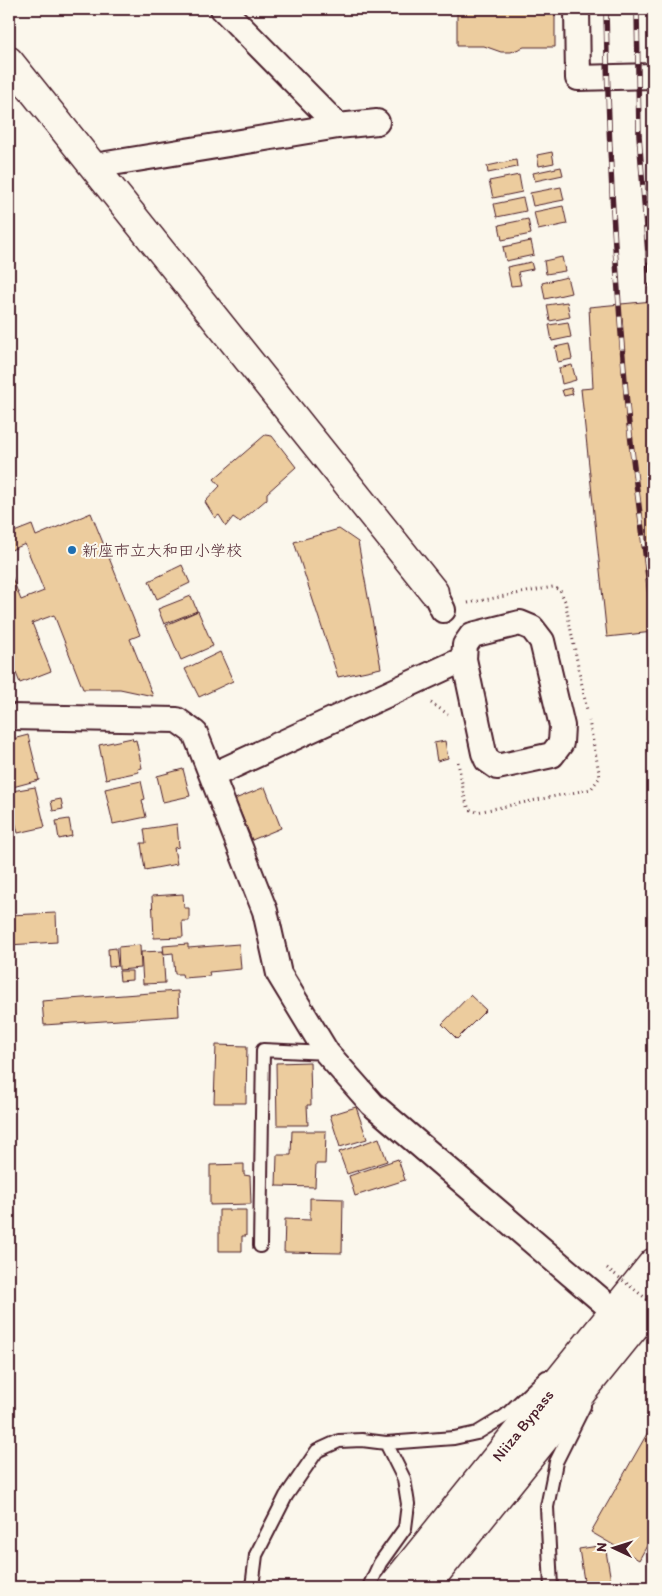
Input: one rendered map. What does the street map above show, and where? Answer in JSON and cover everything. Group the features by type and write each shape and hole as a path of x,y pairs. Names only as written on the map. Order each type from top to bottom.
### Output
{"main road":[{"path":"9,61 438,601"},
{"name":"Niiza Bypass","path":"392,1587 653,1263"},
{"name":"Niiza Bypass","path":"425,1587 653,1304"}],"street":[{"path":"223,9 338,126"},
{"path":"577,9 578,78 653,76"},
{"path":"94,166 338,126 377,122"},
{"path":"520,623 532,628 542,641 562,726 561,743 552,755 497,767 487,760 464,659 465,645 472,635 520,623"},
{"path":"213,775 464,659"},
{"path":"9,717 177,720 195,732 265,911 279,974 327,1053 372,1104 615,1312"}],"lane":[{"path":"260,1246 263,1050 327,1053"},
{"path":"252,1587 256,1555 286,1496 316,1451 339,1441 362,1440 386,1443 454,1438 477,1433 505,1416 615,1312"},
{"path":"551,1587 547,1507 556,1462 605,1364"},
{"path":"369,1587 380,1563 405,1528 408,1504 404,1479 386,1443"}],"path":[{"path":"438,601 553,586 560,590 566,601 600,777 591,790 477,812 469,809 465,799 458,760"},
{"path":"427,701 448,712 450,722"},
{"path":"607,1268 653,1304"}],"building":[{"path":"457,9 555,9 555,47 524,47 511,52 501,52 484,46 457,46"},
{"path":"552,152 554,163 539,166 537,155"},
{"path":"516,160 517,167 488,173 487,166"},
{"path":"561,167 563,175 535,181 533,173"},
{"path":"519,175 522,192 493,198 489,181"},
{"path":"561,187 564,200 533,206 530,193"},
{"path":"523,198 526,211 497,217 494,204"},
{"path":"563,206 567,224 538,230 534,212"},
{"path":"528,219 531,234 502,240 499,225"},
{"path":"531,241 534,255 506,261 503,247"},
{"path":"562,257 565,271 546,274 544,261"},
{"path":"531,262 533,269 518,272 521,285 511,286 507,267"},
{"path":"567,277 571,293 545,299 542,283"},
{"path":"653,301 653,632 607,637 581,389 593,388 589,307"},
{"path":"567,302 570,317 550,321 547,305"},
{"path":"568,322 571,337 552,341 549,325"},
{"path":"569,344 572,359 558,362 555,347"},
{"path":"572,365 576,380 562,384 559,368"},
{"path":"571,388 573,394 564,396 562,390"},
{"path":"265,435 272,436 296,467 267,493 267,499 240,522 233,517 226,526 219,515 215,518 205,502 220,486 214,479"},
{"path":"91,513 140,635 130,639 153,696 120,689 83,689 54,615 32,623 51,671 20,683 9,656 9,570 21,600 44,591 25,544 9,551 9,534 32,525 36,536"},
{"path":"339,529 358,542 381,668 338,677 294,542"},
{"path":"182,565 190,583 157,599 149,581"},
{"path":"191,596 197,611 164,624 158,609"},
{"path":"198,611 213,646 181,660 166,625"},
{"path":"220,652 233,681 199,697 185,669"},
{"path":"28,735 39,780 9,788 9,740"},
{"path":"132,738 133,741 136,740 142,768 138,769 139,772 106,779 99,745"},
{"path":"445,741 448,758 437,761 434,743"},
{"path":"183,769 190,796 163,802 157,776"},
{"path":"141,781 145,799 142,800 146,817 113,824 105,789"},
{"path":"35,787 45,827 18,833 9,797 14,796 12,791"},
{"path":"265,787 281,828 252,840 235,799"},
{"path":"61,799 63,809 53,811 51,801"},
{"path":"69,819 72,836 59,839 56,821"},
{"path":"177,824 179,847 174,848 177,864 145,870 141,843 146,843 144,829"},
{"path":"183,894 184,908 189,908 189,921 182,921 183,937 154,938 152,896"},
{"path":"56,913 57,942 9,945 9,915"},
{"path":"188,944 188,948 239,944 241,969 209,972 210,976 183,978 182,974 175,974 173,953 164,954 163,946"},
{"path":"140,945 141,968 119,970 118,947"},
{"path":"116,948 118,966 109,967 108,949"},
{"path":"163,951 165,983 143,984 141,952"},
{"path":"119,971 132,971 132,980 120,981"},
{"path":"178,991 179,1016 44,1025 42,1001"},
{"path":"470,995 486,1010 457,1039 442,1024"},
{"path":"216,1045 247,1046 246,1103 214,1103"},
{"path":"310,1062 311,1105 307,1105 308,1125 277,1125 276,1063"},
{"path":"356,1107 367,1139 340,1147 330,1115"},
{"path":"292,1131 326,1131 325,1164 316,1164 315,1187 276,1186 277,1155 291,1155"},
{"path":"379,1138 387,1161 347,1174 339,1152"},
{"path":"398,1159 405,1180 355,1196 349,1176"},
{"path":"244,1164 244,1175 250,1176 251,1204 210,1205 210,1165"},
{"path":"310,1198 343,1199 342,1253 284,1252 285,1219 310,1220"},
{"path":"219,1210 246,1210 246,1236 242,1236 242,1251 219,1251"},
{"path":"652,1425 653,1535 639,1560 591,1532"},
{"path":"605,1545 612,1587 585,1587 579,1549"},
{"path":"621,1579 622,1587 612,1587 611,1581"}],"railway":[{"path":"606,9 610,158 619,306 627,405 653,622"},
{"path":"637,9 639,135 653,321"}],"place":[{"name":"新座市立大和田小学校","path":"72,550"}]}
